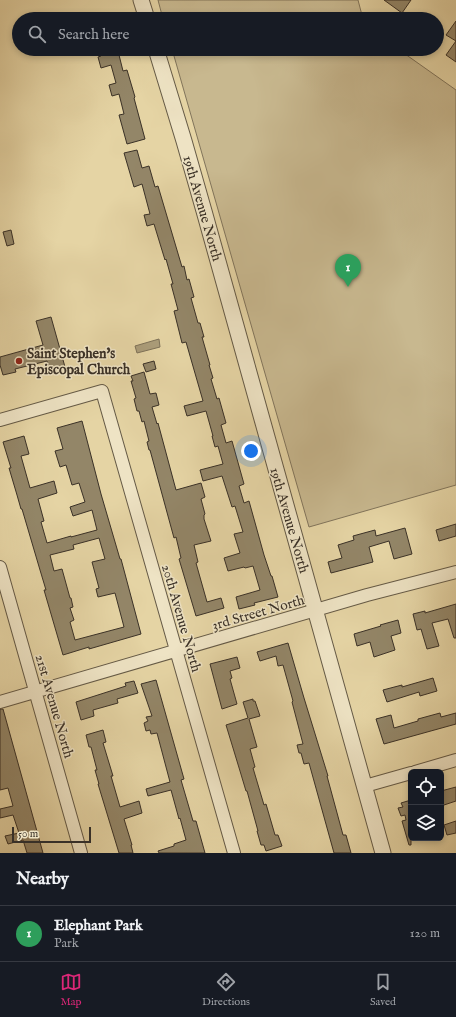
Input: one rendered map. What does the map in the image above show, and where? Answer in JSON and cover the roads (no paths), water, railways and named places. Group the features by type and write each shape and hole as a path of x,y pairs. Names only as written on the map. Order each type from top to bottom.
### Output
{"street":[{"path":"141,0 145,12"},
{"name":"19th Avenue North","path":"158,56 202,204 383,853"},
{"name":"20th Avenue North","path":"0,420 102,391 234,853"},
{"name":"21st Avenue North","path":"0,567 81,853"},
{"name":"3rd Street North","path":"0,702 367,595 456,572"},
{"path":"425,769 456,760"},
{"path":"365,786 408,774"}],"place":[{"name":"Elephant Park","path":"348,287"},
{"name":"Saint Stephen's Episcopal Church","path":"19,361"}]}
